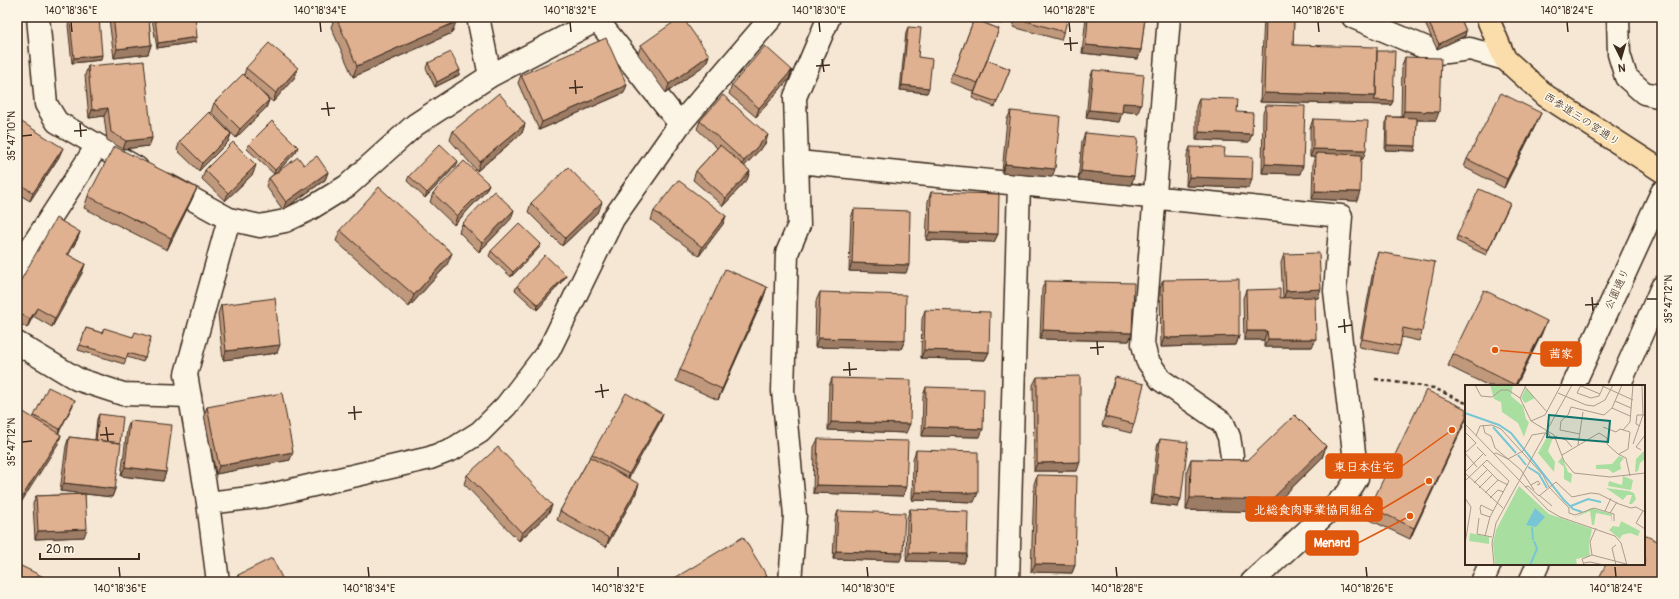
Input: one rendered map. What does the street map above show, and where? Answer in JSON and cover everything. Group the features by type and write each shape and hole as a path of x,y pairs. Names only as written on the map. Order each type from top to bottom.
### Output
{"main road":[{"name":"西参道三の宮通り","path":"1487,17 1505,59 1546,96 1662,170"}],"street":[{"path":"38,17 46,104 57,122 97,146 229,219 260,226 285,221 308,210 347,186 415,125 490,76 600,19 680,124"},
{"path":"478,17 490,76"},
{"path":"208,503 266,496 430,458 453,449 480,432 506,406 549,350 614,219 680,124 772,17"},
{"path":"790,582 795,515 783,391 787,253 799,224 798,162 794,97 829,17"},
{"path":"1169,17 1143,344 1147,360 1161,380 1223,423 1229,437 1232,456"},
{"path":"1353,17 1438,53 1470,49 1505,59"},
{"path":"1618,17 1619,54 1626,77 1644,93 1662,97"},
{"path":"17,269 97,146"},
{"path":"798,162 1341,216 1335,291 1357,478 1347,494 1252,582"},
{"path":"1008,582 1019,184"},
{"name":"公園通り","path":"1573,385 1662,192"},
{"path":"218,582 208,503 186,374 229,219"},
{"path":"1619,385 1662,287"},
{"path":"17,343 77,379 123,394 190,396"},
{"path":"1482,582 1490,565"},
{"path":"1530,582 1538,565"}],"path":[{"path":"1344,374 1434,388 1465,403"}],"building":[{"path":"99,17 102,55 74,58 70,21"},
{"path":"113,17 149,17 151,45 117,49"},
{"path":"155,17 195,17 197,37 158,43"},
{"path":"336,17 454,17 456,22 357,66"},
{"path":"681,17 709,55 669,84 641,45"},
{"path":"1068,17 1064,32 1016,18"},
{"path":"1088,17 1145,17 1141,50 1086,45"},
{"path":"1266,17 1294,17 1293,45 1377,47 1376,96 1264,93"},
{"path":"1426,17 1460,17 1466,31 1439,44"},
{"path":"974,19 999,29 978,83 953,74"},
{"path":"908,27 921,28 918,57 932,59 929,88 902,85"},
{"path":"606,38 627,85 542,122 521,75"},
{"path":"269,43 298,68 276,93 246,68"},
{"path":"765,46 792,70 759,108 732,85"},
{"path":"1377,51 1395,51 1393,101 1374,100 1376,96"},
{"path":"451,52 460,70 437,82 428,63"},
{"path":"1405,57 1441,58 1439,112 1404,111"},
{"path":"987,60 1010,69 997,102 974,94"},
{"path":"144,61 152,138 126,141 111,132 108,108 92,110 88,66"},
{"path":"1093,70 1144,75 1141,104 1123,103 1122,113 1089,110"},
{"path":"243,74 269,100 240,129 214,103"},
{"path":"499,93 525,124 480,162 453,131"},
{"path":"1501,93 1541,113 1507,179 1467,159"},
{"path":"723,95 768,135 744,161 700,121"},
{"path":"1199,98 1238,99 1237,112 1253,113 1252,134 1199,132"},
{"path":"1266,105 1305,106 1303,166 1265,164"},
{"path":"1011,111 1060,116 1055,169 1005,164"},
{"path":"209,112 231,134 202,163 180,141"},
{"path":"1387,117 1417,118 1416,146 1387,145"},
{"path":"17,119 63,148 33,193 17,182"},
{"path":"1313,119 1368,121 1366,150 1313,149"},
{"path":"272,121 298,147 275,170 249,144"},
{"path":"1085,133 1138,138 1134,176 1081,171"},
{"path":"233,142 256,165 228,193 205,170"},
{"path":"440,144 458,161 427,193 409,176"},
{"path":"720,145 750,171 726,198 696,171"},
{"path":"114,146 197,188 171,238 88,196"},
{"path":"1190,147 1225,148 1224,156 1253,157 1252,179 1189,177"},
{"path":"1316,153 1361,155 1360,192 1315,191"},
{"path":"317,156 328,172 286,202 269,178 298,157 304,165"},
{"path":"464,161 489,184 457,216 433,193"},
{"path":"568,167 602,202 565,238 531,203"},
{"path":"678,180 726,216 702,247 654,211"},
{"path":"379,187 452,253 414,295 340,230"},
{"path":"1479,189 1510,203 1488,250 1457,236"},
{"path":"494,191 514,210 482,243 462,224"},
{"path":"17,192 20,194 17,199"},
{"path":"931,192 999,194 998,234 930,232"},
{"path":"854,209 910,211 909,265 852,263"},
{"path":"56,218 80,232 67,254 85,264 55,318 37,308 30,319 17,312 17,287"},
{"path":"519,223 541,244 513,272 491,251"},
{"path":"1378,252 1435,262 1422,332 1403,328 1400,346 1362,339"},
{"path":"1319,253 1321,289 1286,291 1284,254"},
{"path":"545,255 566,275 538,305 517,286"},
{"path":"725,269 767,287 722,389 680,370"},
{"path":"1239,279 1239,336 1164,338 1163,280"},
{"path":"1045,281 1134,283 1132,333 1043,330"},
{"path":"1280,289 1280,298 1315,297 1316,339 1268,339 1267,331 1247,331 1246,290"},
{"path":"1484,290 1547,321 1515,385 1453,354"},
{"path":"820,292 906,295 905,340 818,338"},
{"path":"275,298 280,345 226,351 221,305"},
{"path":"925,310 990,312 989,352 924,350"},
{"path":"86,328 102,333 104,328 133,337 135,332 151,337 145,358 128,353 126,359 80,345"},
{"path":"1080,376 1080,462 1037,463 1037,377"},
{"path":"1115,377 1144,384 1134,424 1105,417"},
{"path":"832,378 911,380 910,424 831,422"},
{"path":"48,387 75,400 60,429 34,416"},
{"path":"926,387 984,389 983,429 925,427"},
{"path":"1426,390 1465,409 1465,420 1414,528 1370,507"},
{"path":"282,393 293,452 219,466 207,407"},
{"path":"626,393 663,414 629,474 592,454"},
{"path":"17,408 61,435 17,505"},
{"path":"99,414 123,417 120,443 96,440"},
{"path":"1295,415 1326,446 1271,500 1190,498 1191,459 1248,460"},
{"path":"130,421 172,425 166,472 125,467"},
{"path":"69,437 121,443 115,489 64,483"},
{"path":"818,439 908,441 906,487 816,485"},
{"path":"1160,439 1188,442 1181,499 1154,495"},
{"path":"498,447 552,505 522,533 467,475"},
{"path":"916,450 978,452 978,493 915,492"},
{"path":"590,457 639,484 609,538 560,511"},
{"path":"1037,475 1077,476 1075,565 1035,564"},
{"path":"85,494 87,529 38,531 36,496"},
{"path":"910,509 968,511 967,554 909,553"},
{"path":"838,511 905,513 903,553 836,551"},
{"path":"1645,535 1662,543 1662,582 1597,582 1606,565 1645,565"},
{"path":"743,537 767,576 757,582 668,582"},
{"path":"272,558 284,582 241,582 238,575"},
{"path":"17,564 54,582 17,582"}],"place":[{"name":"茜家","path":"1495,350"},
{"name":"東日本住宅","path":"1452,430"},
{"name":"北総食肉事業協同組合","path":"1429,481"},
{"name":"Menard","path":"1410,516"}]}
